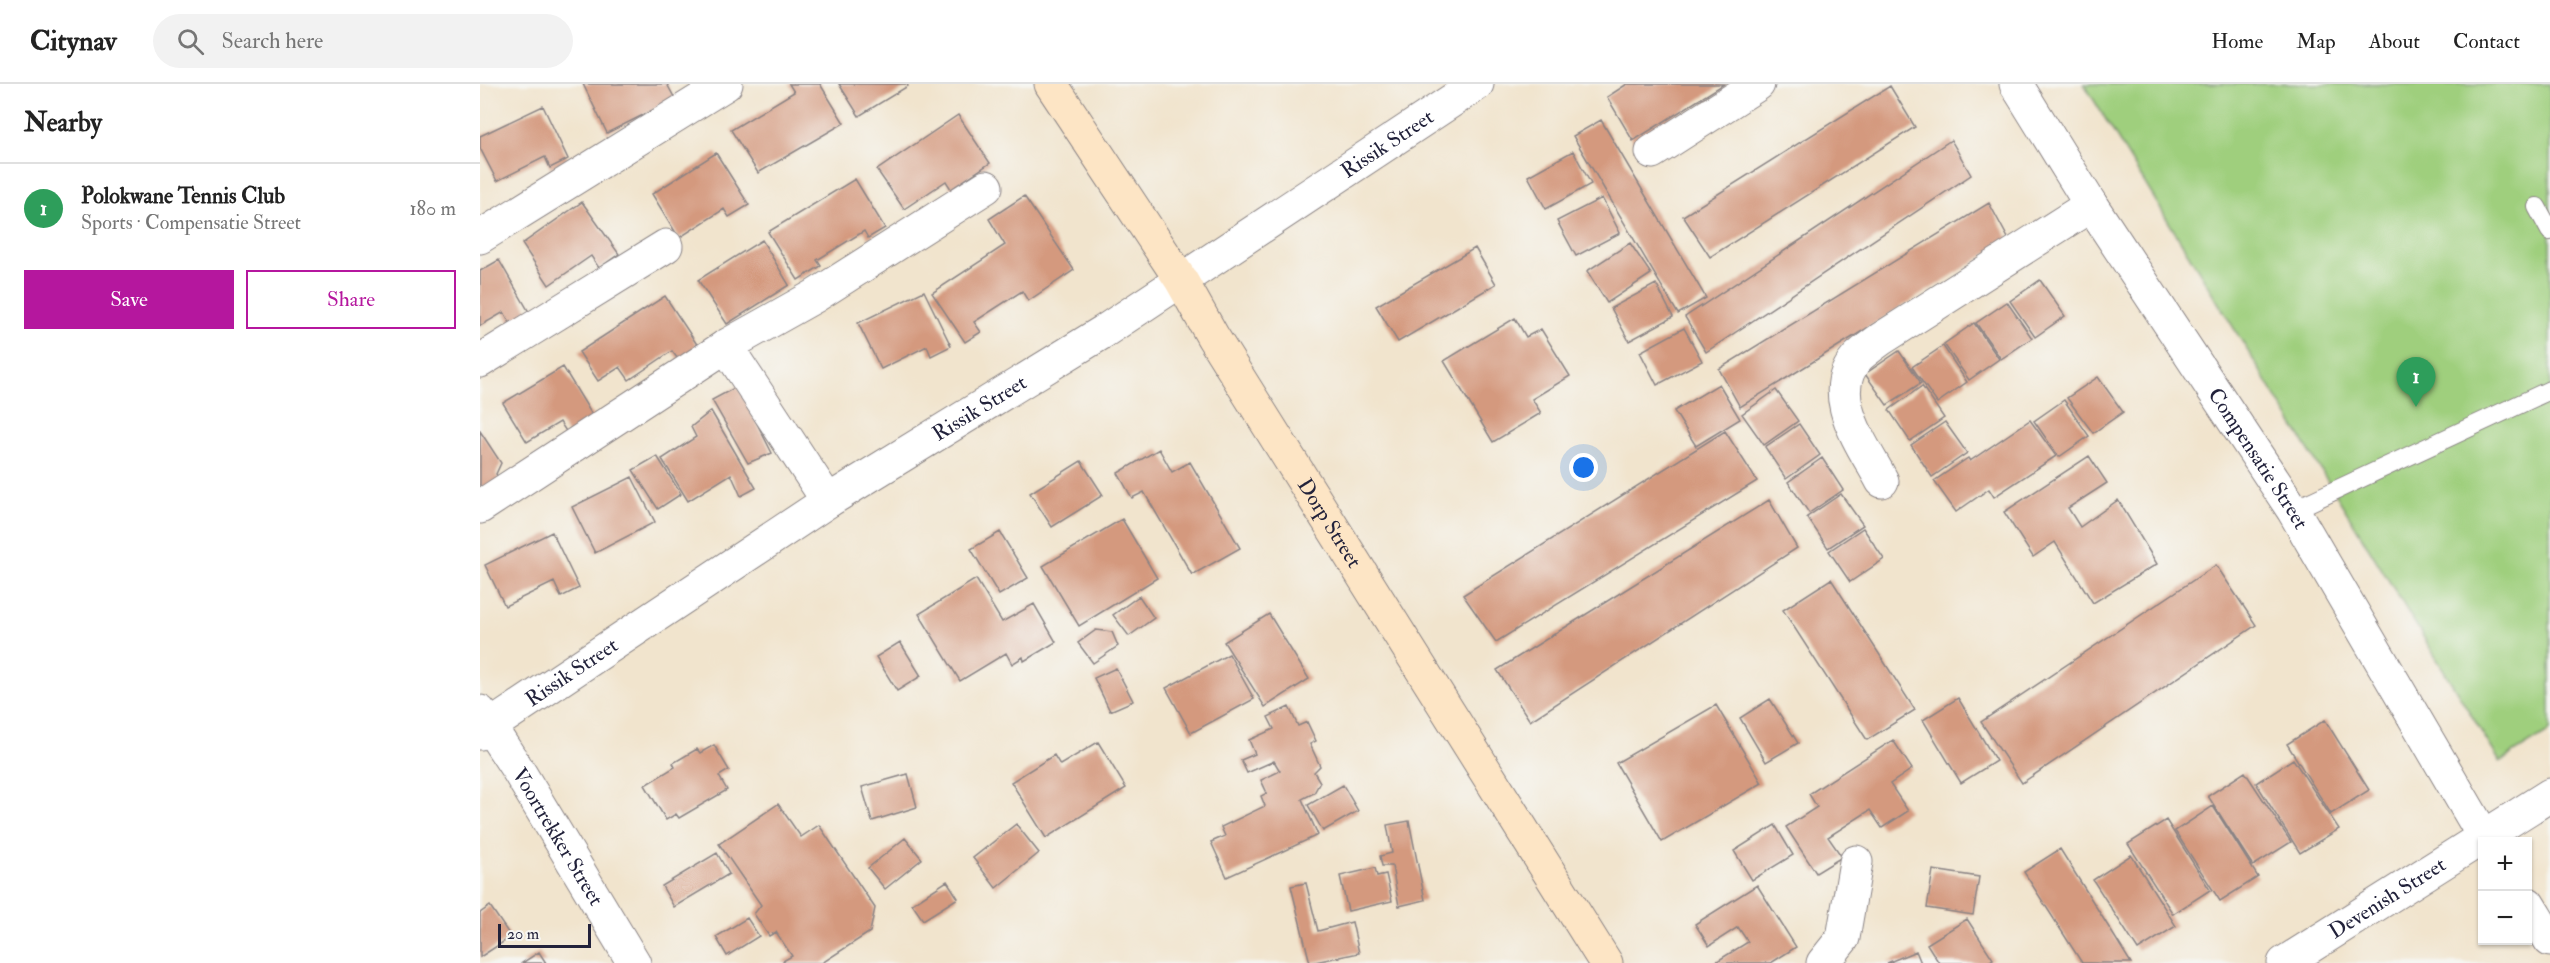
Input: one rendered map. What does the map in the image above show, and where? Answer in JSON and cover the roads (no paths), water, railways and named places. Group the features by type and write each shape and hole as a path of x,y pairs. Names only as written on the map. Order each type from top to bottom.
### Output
{"street":[{"path":"480,237 726,84"},
{"name":"Dorp Street","path":"1051,84 1143,227 1181,280 1225,357 1606,963"},
{"path":"1652,152 1758,84"},
{"name":"Compensatie Street","path":"2016,84 2091,205 2293,510 2485,837"},
{"name":"Rissik Street","path":"483,724 828,501 1103,332 1467,87"},
{"path":"480,507 726,346 815,296 986,187"},
{"path":"1882,481 1847,414 1844,396 1847,376 1858,357 1881,339 2091,205"},
{"path":"480,361 666,246"},
{"path":"726,346 828,501"},
{"name":"Voortrekker Street","path":"483,724 518,770 634,963"},
{"name":"Devenish Street","path":"2489,837 2550,795"},
{"name":"Devenish Street","path":"2284,963 2478,844"},
{"path":"1823,963 1843,939 1857,862"},
{"path":"2532,911 2550,940"}],"lane":[{"path":"2537,207 2550,231"},
{"path":"2293,510 2550,390"}],"place":[{"name":"Polokwane Tennis Club","path":"2416,407"}]}
